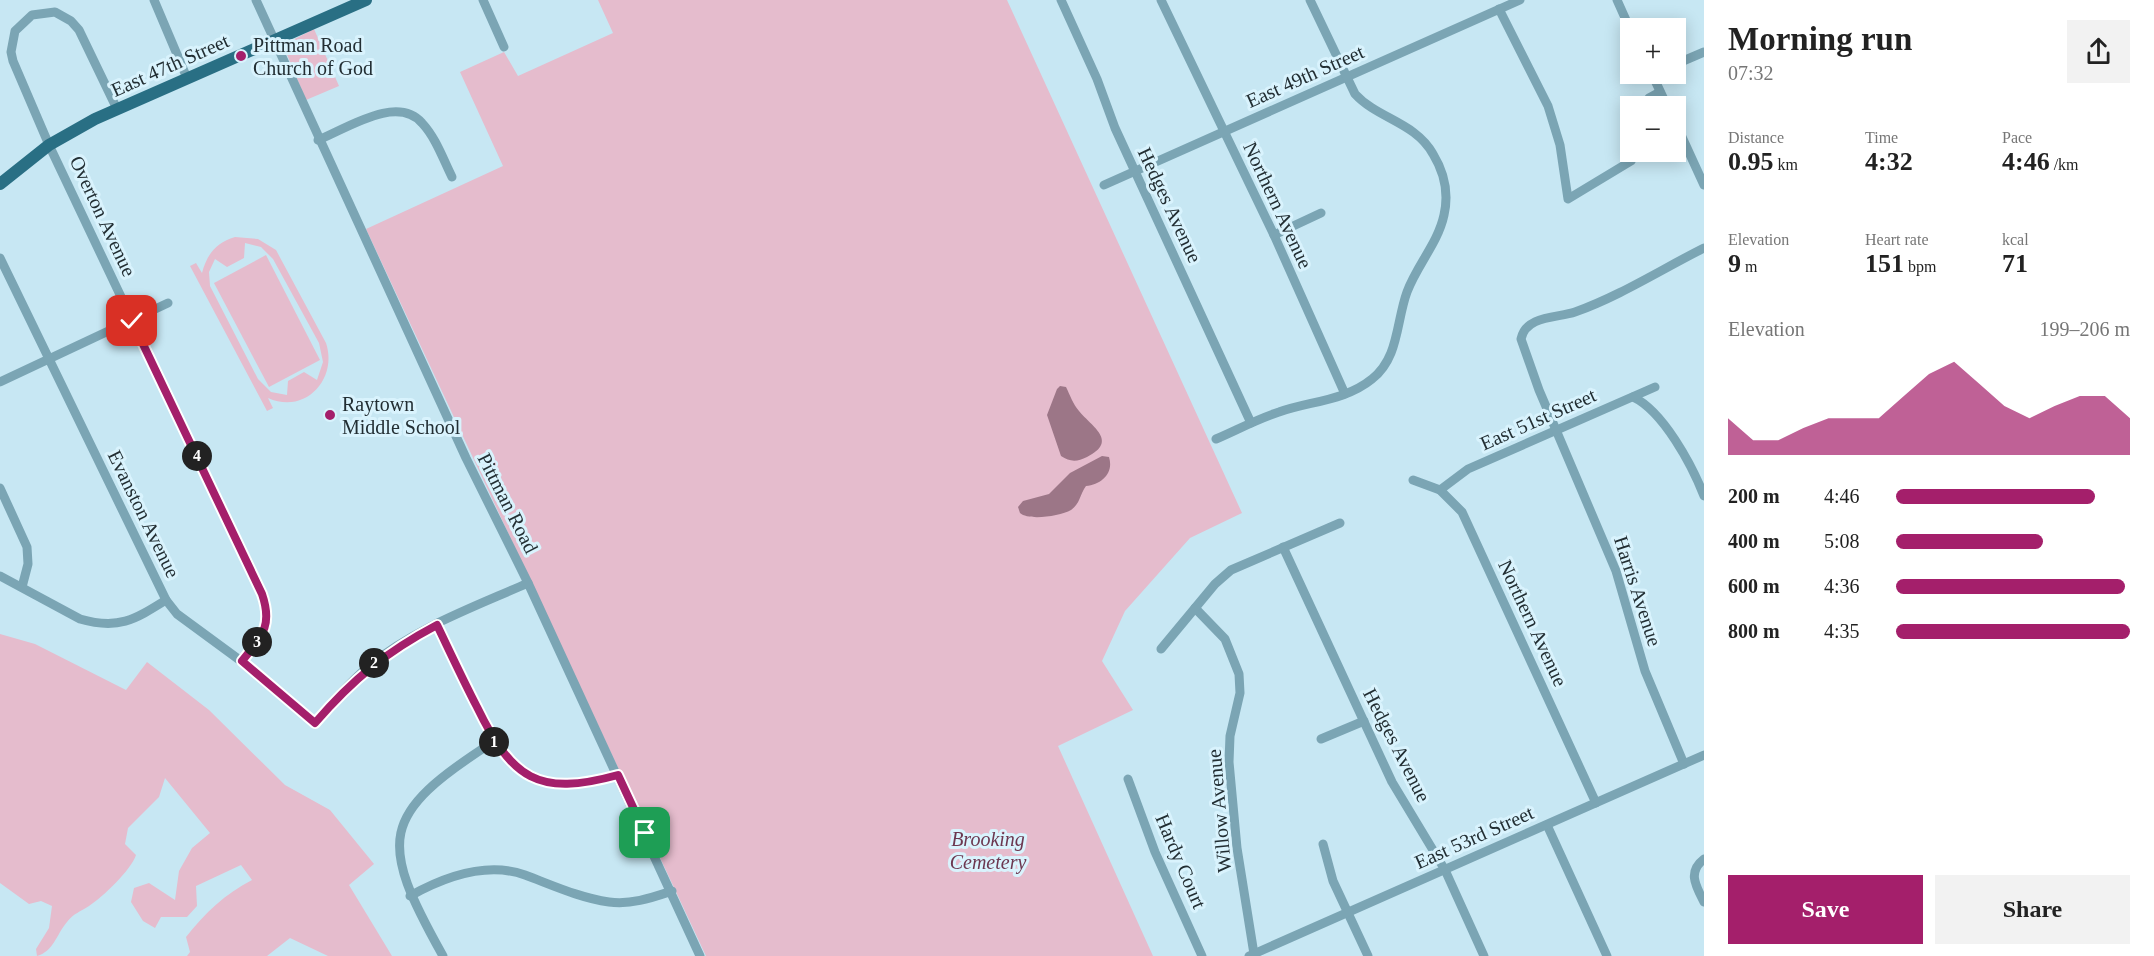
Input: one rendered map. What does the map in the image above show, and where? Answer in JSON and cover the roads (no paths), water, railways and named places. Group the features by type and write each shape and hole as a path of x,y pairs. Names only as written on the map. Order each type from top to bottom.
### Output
{"main road":[{"name":"East 47th Street","path":"0,184 49,145 117,109 366,0"}],"street":[{"path":"154,0 187,78"},
{"name":"Pittman Road","path":"256,0 318,140 466,458 528,583 618,775 700,956"},
{"path":"483,0 504,47"},
{"name":"Hedges Avenue","path":"1061,0 1135,171 1251,423"},
{"name":"Northern Avenue","path":"1161,0 1274,235 1345,394"},
{"path":"1216,439 1280,411 1319,403 1345,394 1373,378 1390,357 1407,292 1437,236 1444,215 1446,196 1441,170 1424,140 1406,125 1364,104 1347,78 1310,0"},
{"name":"East 49th Street","path":"1104,185 1520,0"},
{"path":"1617,0 1625,18"},
{"path":"1499,9 1548,106 1560,145 1568,199 1629,162"},
{"name":"Overton Avenue","path":"117,109 79,30 71,21 49,12 32,15 15,32 11,52 49,145 268,610 265,631 242,661"},
{"path":"1686,60 1704,52"},
{"path":"1657,84 1662,96"},
{"path":"1653,96 1660,92"},
{"path":"318,140 385,112 407,113 421,121 452,177"},
{"path":"1686,141 1700,165 1704,185"},
{"path":"1274,235 1321,213"},
{"name":"Harris Avenue","path":"1684,764 1645,671 1616,571 1530,367 1521,339 1522,332 1531,324 1546,317 1575,312 1590,306 1704,248"},
{"name":"Evanston Avenue","path":"0,258 166,600 177,614 242,661 315,723"},
{"path":"0,382 168,303"},
{"name":"East 51st Street","path":"1440,490 1468,469 1655,387"},
{"path":"1633,397 1645,403 1656,413 1695,474 1704,496"},
{"name":"Northern Avenue","path":"1413,480 1440,490 1462,513 1596,803"},
{"path":"0,488 27,547 28,564 22,587"},
{"path":"1161,649 1231,570 1340,523"},
{"name":"Hedges Avenue","path":"1283,547 1392,782 1445,870 1484,956"},
{"path":"0,576 80,619 106,625 122,624 166,600"},
{"path":"315,734 315,723 342,691 400,644 528,583"},
{"name":"Willow Avenue","path":"1195,608 1225,639 1239,674 1240,693 1230,736 1229,762 1237,848 1256,954"},
{"path":"437,625 493,742 515,768 541,781 578,784 618,775"},
{"path":"1321,740 1364,721"},
{"path":"443,956 410,896 398,849 400,831 406,814 417,800 440,779 493,742"},
{"name":"East 53rd Street","path":"1256,954 1704,755"},
{"name":"Hardy Court","path":"1128,779 1155,852 1202,956"},
{"path":"1547,825 1607,956"},
{"path":"1323,844 1333,881 1368,956"},
{"path":"1704,859 1695,868 1693,877 1704,902"},
{"path":"410,896 448,878 492,870 523,874 607,902 639,901 672,891"}],"place":[{"name":"Pittman Road Church of God","path":"241,56"},
{"name":"Raytown Middle School","path":"330,415"}],"park label":[{"name":"Brooking Cemetery","path":"988,850"}]}
